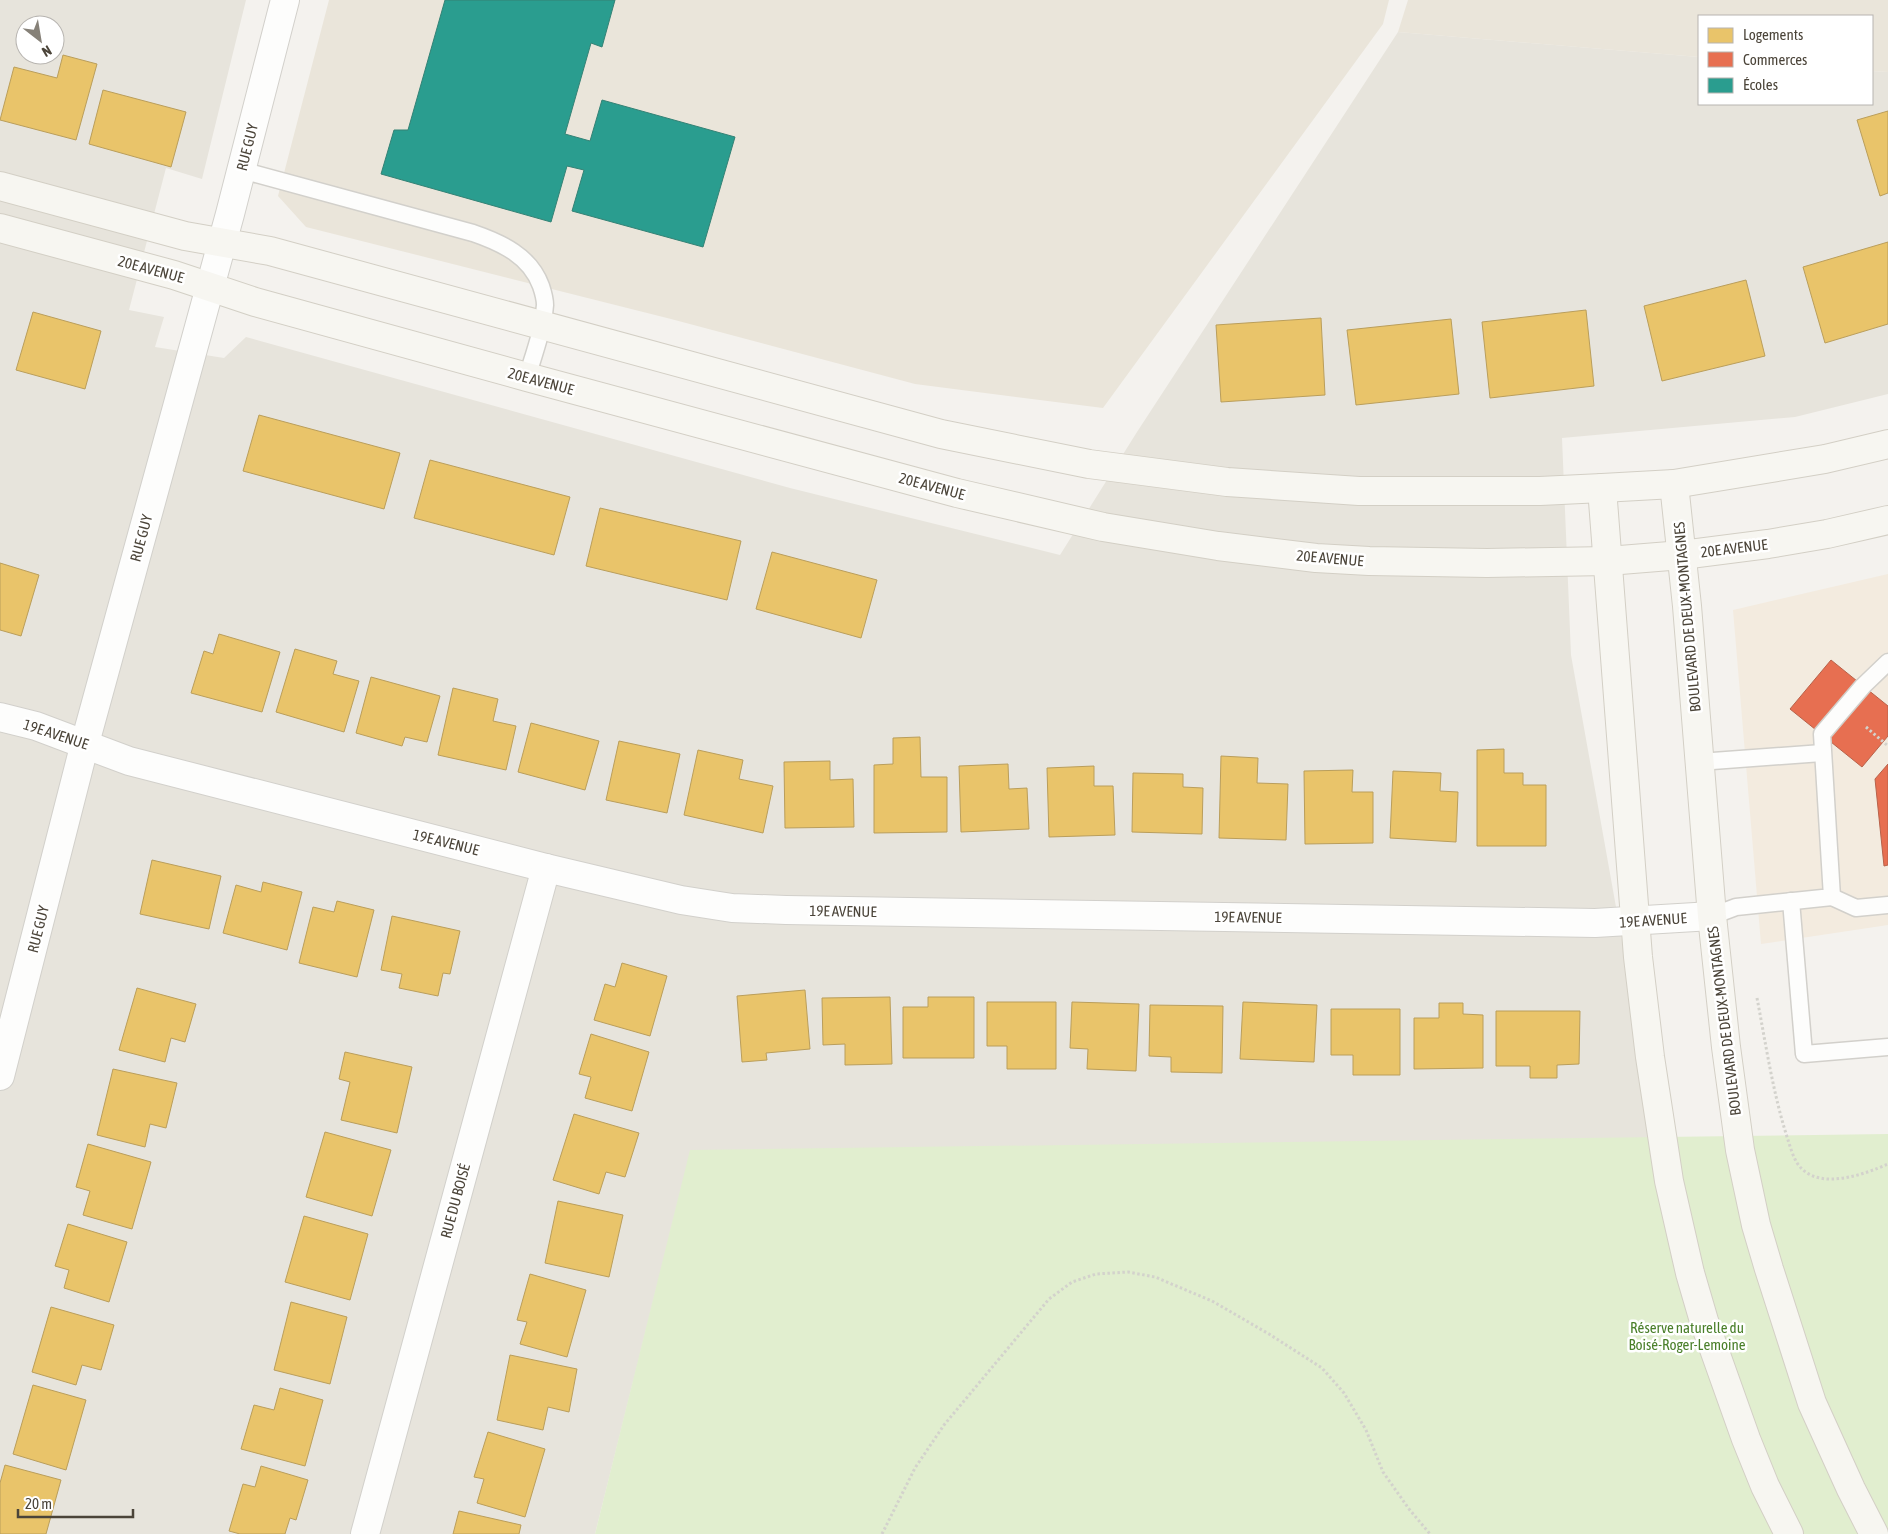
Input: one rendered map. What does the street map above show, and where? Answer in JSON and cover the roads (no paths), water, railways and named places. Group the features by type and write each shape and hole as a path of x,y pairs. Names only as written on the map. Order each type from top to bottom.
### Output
{"street":[{"name":"RUE GUY","path":"0,1076 85,743 222,242 285,0"},
{"path":"0,186 186,236 270,251 941,434 1089,464 1227,482 1358,491 1540,491 1674,484 1825,459 1888,444"},
{"name":"20E AVENUE","path":"0,228 210,286 255,302 957,493 1120,530 1218,546 1316,558 1437,563 1608,562 1682,555 1795,539 1888,520"},
{"name":"BOULEVARD DE DEUX-MONTAGNES","path":"1674,484 1682,555 1712,916 1740,1150 1756,1225 1781,1312 1812,1403 1851,1489 1874,1534"},
{"path":"1602,488 1638,957 1662,1142 1686,1254 1704,1321 1746,1439 1765,1486 1789,1534"},
{"name":"19E AVENUE","path":"0,717 36,726 129,761 546,868 681,900 732,908 1596,923 1712,916"},
{"name":"RUE DU BOISÉ","path":"365,1534 546,868"}],"lane":[{"path":"241,170 494,240 517,254 527,262 537,275 545,303 542,325 527,377"},
{"path":"1832,897 1822,734 1863,686 1888,662"},
{"path":"1699,762 1822,752"},
{"path":"1712,916 1736,907 1832,897 1856,908 1888,905"},
{"path":"1791,901 1804,1054 1888,1047"}],"park label":[{"name":"Réserve naturelle du Boisé-Roger-Lemoine","path":"1687,1336"}]}
